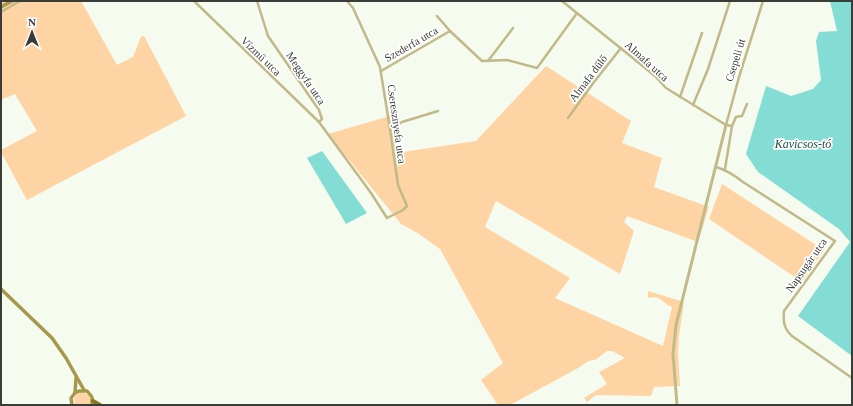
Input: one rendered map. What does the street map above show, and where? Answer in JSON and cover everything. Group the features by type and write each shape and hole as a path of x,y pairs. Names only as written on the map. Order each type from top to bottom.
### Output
{"highway":[{"path":"93,403 100,405"}],"main road":[{"path":"1,7 12,1"},
{"path":"1,289 52,338 66,358 84,390 90,394 93,403"},
{"path":"72,405 72,398 75,393 76,377"},
{"path":"75,393 84,390"}],"street":[{"path":"1,12 20,1"},
{"name":"Vízmű utca","path":"194,1 319,122"},
{"name":"Meggyfa utca","path":"257,1 268,36 319,110 322,119 319,122 371,193 387,218 406,207"},
{"name":"Cseresznyefa utca","path":"347,1 353,8 381,71 398,185 406,207"},
{"name":"Almafa utca","path":"562,1 655,76 662,86 726,125"},
{"path":"693,105 708,69 730,1"},
{"name":"Csepeli út","path":"726,125 739,77 764,1"},
{"path":"488,61 507,60 537,68 577,14"},
{"path":"437,16 450,31"},
{"path":"488,61 513,28"},
{"name":"Szederfa utca","path":"381,71 450,31 478,58 482,61 488,61"},
{"path":"680,97 702,33"},
{"name":"Almafa dűlő","path":"568,118 621,48"},
{"path":"725,169 732,126 736,117 742,116 747,104"},
{"path":"390,129 402,122 438,111"},
{"path":"676,405 673,354 676,325 726,125 732,126"},
{"name":"Napsugár utca","path":"716,167 725,169 835,241 784,311 784,322 787,331 792,336 852,378"}],"shaded area":[{"path":"1,1 81,1 117,65 133,57 141,37 144,36 186,116 27,200 1,154 1,150 37,131 15,94 1,100"},
{"path":"546,66 631,121 622,143 662,158 654,187 709,207 698,242 627,216 624,222 634,231 620,274 496,201 485,227 570,278 555,298 663,346 672,307 659,298 648,298 648,291 684,302 678,354 680,386 654,387 651,396 596,395 587,402 584,398 607,384 599,372 625,358 612,351 607,351 595,360 588,361 580,367 510,405 498,405 481,380 503,363 440,249 416,232 401,224 328,134 390,116 396,153 476,141"},
{"path":"722,184 824,250 802,282 709,219"},
{"path":"81,392 86,393 89,396 90,405 75,405 74,398"}],"water":[{"name":"Kavicsos-tó","path":"830,1 852,1 852,356 798,316 850,242 839,229 758,172 746,154 766,86 791,96 813,89 821,80 816,41 819,32 837,31"},
{"path":"322,151 367,213 346,224 307,158"}]}
